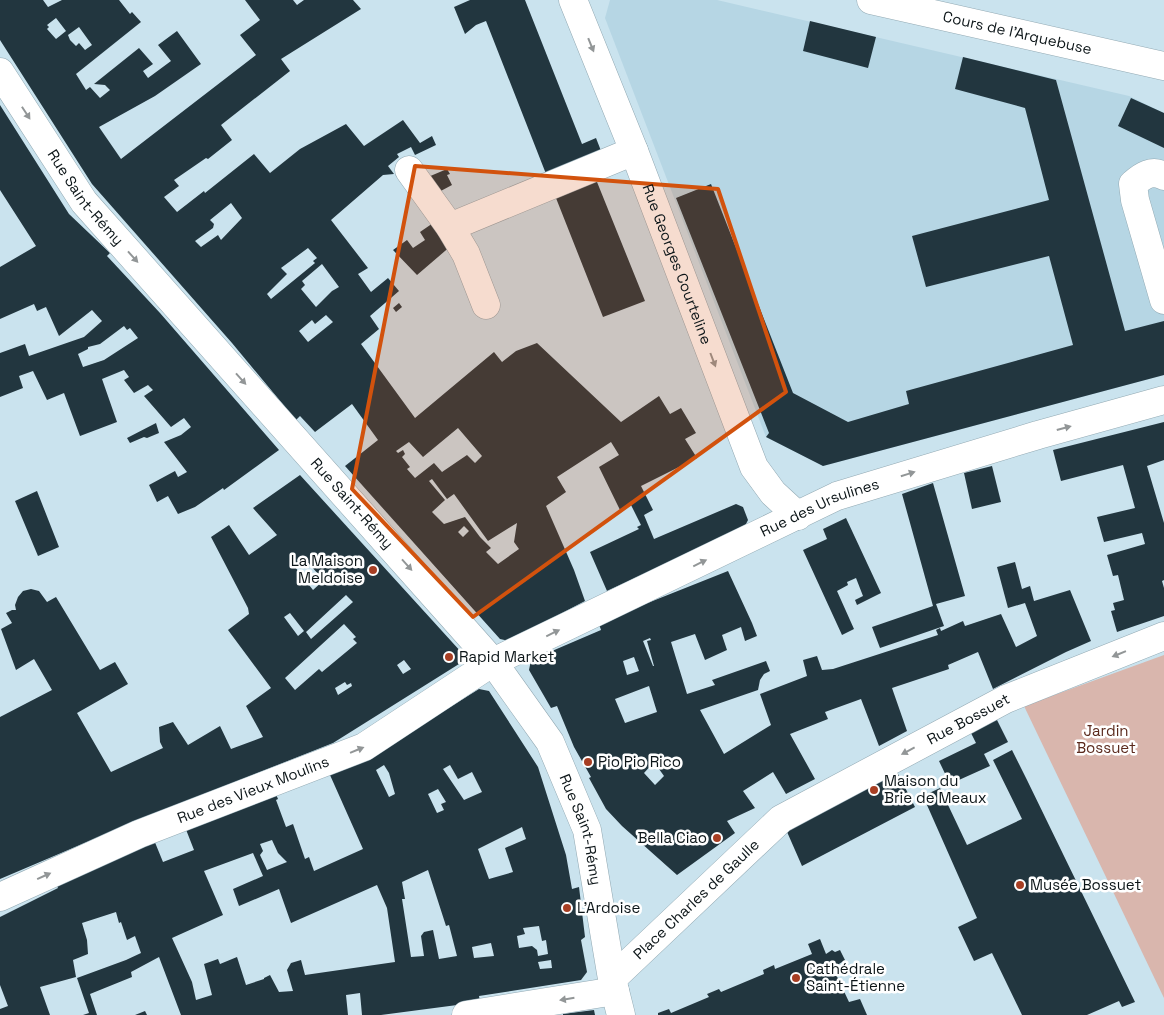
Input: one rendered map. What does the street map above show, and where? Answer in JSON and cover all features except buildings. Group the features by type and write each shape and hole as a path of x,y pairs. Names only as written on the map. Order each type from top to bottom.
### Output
{"street":[{"name":"Rue Georges Courteline","path":"573,0 634,151 754,467 774,494 798,516"},
{"name":"Cours de l'Arquebuse","path":"871,0 1164,66"},
{"name":"Rue Saint-Rémy","path":"0,72 84,202 493,662 550,742 587,830 616,995"},
{"path":"450,227 634,151"},
{"path":"409,170 450,227 466,254 486,305"},
{"path":"1164,176 1160,173 1144,174 1134,184 1135,200 1164,300"},
{"name":"Rue des Ursulines","path":"493,662 837,496 1038,435 1164,400"},
{"name":"Rue Bossuet","path":"781,819 1006,699 1164,636"},
{"name":"Rue des Vieux Moulins","path":"0,896 139,834 364,747 493,662"},
{"name":"Place Charles de Gaulle","path":"616,995 781,819"},
{"path":"466,1015 616,995"}],"highlighted area":[{"path":"415,166 718,189 786,392 473,617 352,489"}],"shaded area":[{"path":"610,0 717,0 1129,96 1164,113 1164,375 823,466 766,437 605,18"}],"green space":[{"name":"Jardin Bossuet","path":"1164,655 1164,998 1024,706"}],"place":[{"name":"La Maison Meldoise","path":"373,570"},
{"name":"Rapid Market","path":"449,657"},
{"name":"Pio Pio Rico","path":"588,762"},
{"name":"Maison du Brie de Meaux","path":"874,790"},
{"name":"Bella Ciao","path":"717,838"},
{"name":"Musée Bossuet","path":"1020,885"},
{"name":"L'Ardoise","path":"567,908"},
{"name":"Cathédrale Saint-Étienne","path":"796,978"}]}
